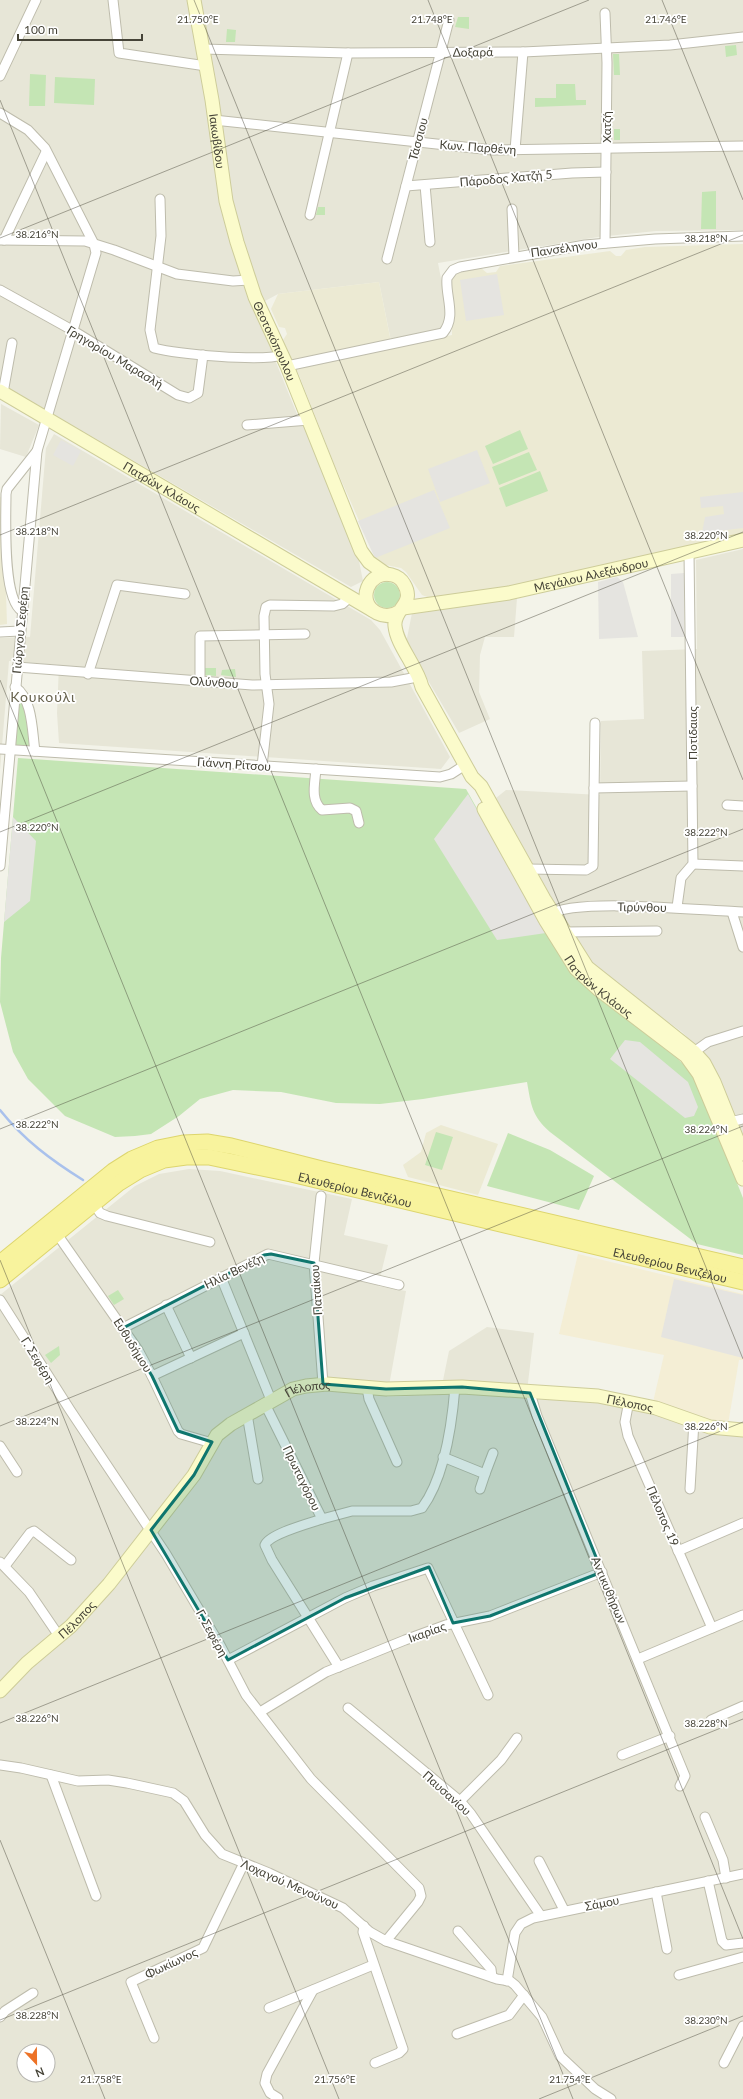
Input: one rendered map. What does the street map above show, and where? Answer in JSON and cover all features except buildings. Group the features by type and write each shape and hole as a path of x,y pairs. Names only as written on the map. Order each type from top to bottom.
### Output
{"main road":[{"name":"Ιακωβίδου","path":"194,0 206,66 226,201 249,280"},
{"name":"Θεοτοκόπουλου","path":"249,280 255,297 285,360 361,551"},
{"name":"Πατρών Κλάους","path":"1,392 324,581"},
{"name":"Μεγάλου Αλεξάνδρου","path":"401,610 516,591 743,540"},
{"path":"361,551 369,562 386,574 399,578 420,600 438,604"},
{"path":"361,551 368,586 366,599 375,612 412,678 422,687"},
{"path":"324,581 349,590 368,586 374,578 386,574"},
{"path":"324,581 375,612 386,616 401,610"},
{"path":"405,585 408,594 395,622 396,632 417,671 422,687"},
{"name":"Πατρών Κλάους","path":"422,687 468,771 481,786 528,868 549,917 564,932 592,973 694,1052 708,1070 737,1120 743,1154"},
{"name":"Πατρών Κλάους","path":"468,771 473,789 549,917 574,966 584,978 676,1048 691,1063 706,1087 743,1178"},
{"name":"Ελευθερίου Βενιζέλου","path":"0,1263 109,1174 132,1159 158,1148 183,1143 207,1142 231,1146 322,1169 743,1267"},
{"name":"Ελευθερίου Βενιζέλου","path":"0,1280 119,1183 140,1170 164,1160 186,1157 209,1157 283,1172 743,1282"},
{"name":"Πέλοπος","path":"0,1691 27,1663 59,1636 94,1602 194,1475 212,1443 222,1430 268,1402 300,1387 323,1384 386,1389 455,1387 530,1393 598,1396 629,1401 656,1408 710,1427 743,1430"}],"street":[{"path":"0,76 36,0"},
{"path":"113,0 119,53 206,66"},
{"name":"Χατζή","path":"605,13 605,47 607,63 605,242"},
{"name":"Τάσσιου","path":"387,259 449,20"},
{"name":"Δοξαρά","path":"203,49 348,53 523,52 670,45 743,37"},
{"path":"515,150 523,52"},
{"path":"310,215 331,132 348,53"},
{"path":"0,113 32,133 42,144 55,165 94,244"},
{"name":"Κων. Παρθένη","path":"214,120 492,150 743,146"},
{"path":"46,152 2,240 74,240 94,244 183,276 233,281 249,280"},
{"name":"Πάροδος Χατζή 5","path":"406,186 572,173 606,172"},
{"path":"425,184 430,242"},
{"path":"160,199 158,267 150,330 154,348 203,355 285,360"},
{"path":"512,209 514,256"},
{"name":"Πανσέληνου","path":"285,360 443,333 450,317 447,281 451,272 460,267 514,256 605,242 743,236"},
{"name":"Γιώργου Σεφέρη","path":"0,866 37,451 72,330 95,262 96,251 94,244"},
{"name":"Γρηγορίου Μαρασλή","path":"0,290 72,330 176,394 184,397 194,396 198,393 203,355"},
{"path":"1,392 12,343"},
{"path":"247,425 309,420"},
{"path":"22,611 15,604 9,589 3,494 37,451"},
{"name":"Ποτίδαιας","path":"689,553 693,864"},
{"path":"88,674 115,588 119,585 185,594"},
{"path":"262,766 269,704 265,635 266,607 334,606 342,604 350,597"},
{"path":"0,632 20,631"},
{"path":"200,681 200,636 306,634"},
{"name":"Ολύνθου","path":"17,667 88,674 267,684 391,682 412,678"},
{"path":"15,687 22,693 27,704 35,751"},
{"path":"528,868 586,870 593,866 594,723"},
{"name":"Γιάννη Ρίτσου","path":"0,749 440,777 468,771"},
{"path":"316,769 314,793 318,806 322,810 350,808 356,811 359,823"},
{"path":"594,788 692,786"},
{"path":"727,805 743,806"},
{"path":"677,907 680,880 684,872 693,864 743,866"},
{"name":"Τιρύνθου","path":"549,917 603,907 677,907 743,912"},
{"path":"732,912 743,947"},
{"path":"564,932 657,930"},
{"path":"694,1052 708,1042 743,1031"},
{"name":"Παταίκου","path":"321,1196 314,1263 323,1384"},
{"path":"94,1204 100,1213 107,1216 210,1242"},
{"name":"Ευθυδήμου","path":"57,1234 123,1328 152,1376 180,1434 212,1443"},
{"name":"Ηλία Βενέζη","path":"123,1328 268,1254 314,1263 399,1285"},
{"name":"Πρωταγόρου","path":"221,1277 244,1334 268,1402 322,1519 352,1511 411,1512 420,1509 432,1490 443,1458 451,1425 455,1387"},
{"name":"Γ. Σεφέρη","path":"0,1300 70,1410 151,1530 228,1660 242,1688 311,1779 419,1888 421,1894 419,1900 386,1941"},
{"path":"166,1306 191,1358"},
{"path":"152,1376 244,1334"},
{"path":"367,1388 369,1399 397,1462"},
{"name":"Αντικυθήρων","path":"530,1393 536,1416 686,1776 680,1786"},
{"name":"Πέλοπος 19","path":"629,1401 625,1420 626,1430 712,1628"},
{"path":"247,1414 258,1479"},
{"path":"690,1489 694,1421"},
{"path":"0,1446 17,1472"},
{"path":"480,1489 493,1453"},
{"path":"443,1458 485,1474"},
{"path":"322,1519 278,1535 265,1544 272,1560 339,1667"},
{"path":"678,1551 743,1523"},
{"path":"59,1636 29,1592 2,1564 30,1532 34,1531 71,1560"},
{"path":"228,1660 308,1616 359,1592 428,1568 488,1695"},
{"name":"Ικαρίας","path":"260,1712 320,1675 429,1630 453,1623 490,1616 602,1572"},
{"path":"638,1659 743,1615"},
{"path":"711,1720 743,1706"},
{"name":"Παυσανίου","path":"348,1708 460,1801 471,1814 541,1916"},
{"path":"622,1755 670,1736"},
{"path":"460,1801 509,1751 517,1738"},
{"name":"Λοχαγού Μενούνου","path":"0,1766 22,1768 84,1782 108,1780 127,1782 175,1795 184,1801 214,1847 224,1856 269,1873 339,1906 373,1934 386,1941 514,1984 544,2020 553,2045 561,2058 595,2089 611,2099"},
{"path":"51,1775 96,1896"},
{"path":"705,1817 722,1860 726,1878"},
{"path":"539,1860 564,1910"},
{"name":"Φωκίωνος","path":"154,2038 131,1982 203,1948 244,1863"},
{"name":"Σάμου","path":"507,1981 513,1941 517,1929 524,1922 564,1910 743,1874"},
{"path":"708,1881 722,1941 726,1945 743,1943"},
{"path":"656,1892 667,1949"},
{"path":"364,1926 362,1930 373,1965 403,2049 399,2053 375,2063"},
{"path":"458,1931 491,1969 492,1977"},
{"path":"679,1976 743,1957"},
{"path":"269,2008 373,1965"},
{"path":"278,2098 270,2093 265,2084 267,2074 313,1990"},
{"path":"0,2016 32,1993"},
{"path":"457,2034 509,2015 524,1995"},
{"path":"724,2063 743,2026"}],"highlighted area":[{"path":"271,1254 314,1263 323,1384 386,1389 462,1387 530,1393 602,1572 490,1616 453,1623 429,1567 345,1598 228,1660 151,1530 194,1475 212,1442 178,1431 152,1376 123,1328 264,1255"}],"shaded area":[{"path":"0,0 743,0 743,230 656,231 598,237 438,263 447,310 443,329 391,341 379,282 278,294 254,307 271,344 271,350 301,424 304,425 357,551 363,581 351,587 0,383"},
{"path":"743,244 743,533 540,580 496,589 430,598 422,595 406,572 401,568 386,565 376,559 334,464 299,375 283,340 287,334 285,328 279,327 271,309 278,294 379,282 392,347 452,335 450,282 454,273 481,268 487,273 496,272 500,266 610,251 616,256 621,256 626,250 645,247"},
{"path":"497,274 504,315 466,321 460,280"},
{"path":"1,404 39,425 26,457 0,449"},
{"path":"54,434 371,620 380,630 450,757 441,769 59,743 57,713 59,665 9,661 0,770 0,638 30,637 46,448"},
{"path":"61,440 81,451 73,466 53,455"},
{"path":"477,450 490,483 440,502 428,469"},
{"path":"434,490 450,528 375,558 358,521"},
{"path":"743,492 743,528 702,533 705,517 724,514 723,506 701,508 700,497"},
{"path":"0,497 3,498 7,624 0,625"},
{"path":"743,549 743,1145 708,1059 682,1032 599,972 580,949 496,798 506,790 600,795 601,721 644,719 642,651 697,649 696,560"},
{"path":"684,573 684,637 671,637 671,574"},
{"path":"617,577 623,582 638,637 599,639 598,582"},
{"path":"517,598 514,637 485,637 480,655 479,692 490,719 459,733 406,643 412,613"},
{"path":"468,794 546,933 497,940 434,839"},
{"path":"13,817 36,841 30,901 4,922"},
{"path":"625,1040 640,1042 688,1082 698,1107 694,1116 685,1118 610,1059"},
{"path":"441,1125 498,1144 478,1195 408,1177 403,1165 421,1152 426,1133"},
{"path":"189,1169 220,1171 352,1199 344,1235 388,1245 378,1286 406,1291 387,1397 440,1395 449,1351 487,1327 534,1333 526,1399 605,1402 743,1435 743,2099 0,2099 0,1295 135,1186 159,1174"},
{"path":"578,1254 743,1294 743,1360 739,1360 728,1424 713,1422 653,1402 664,1355 559,1334"},
{"path":"674,1279 743,1295 743,1358 661,1337"}],"green space":[{"path":"458,17 469,17 469,29 455,27"},
{"path":"227,29 236,30 235,42 226,42"},
{"path":"736,45 737,55 726,57 725,46"},
{"path":"613,54 619,54 620,75 614,75"},
{"path":"30,74 46,75 45,106 29,106"},
{"path":"55,77 95,79 94,105 54,103"},
{"path":"556,84 575,84 576,100 586,100 586,105 535,107 535,98 556,98"},
{"path":"614,129 620,129 620,140 614,140"},
{"path":"716,191 716,229 701,229 702,192"},
{"path":"318,207 325,207 325,215 316,215"},
{"path":"520,430 528,449 493,464 485,446"},
{"path":"529,452 537,470 499,485 492,467"},
{"path":"540,471 548,491 506,507 499,488"},
{"path":"387,582 396,586 400,595 396,604 387,608 378,604 374,595 378,586"},
{"path":"204,668 216,668 216,676 204,675"},
{"path":"235,669 236,677 221,675 222,670"},
{"path":"15,687 22,693 35,751 10,749"},
{"path":"18,758 466,789 567,968 593,993 678,1059 690,1071 698,1085 743,1198 743,1255 697,1244 550,1132 539,1121 533,1110 527,1082 423,1099 380,1104 336,1103 281,1092 233,1090 200,1099 179,1116 151,1134 135,1136 115,1137 65,1116 28,1079 13,1052 0,1002 1,958"},
{"path":"436,1132 453,1137 442,1170 425,1165"},
{"path":"508,1133 550,1150 594,1176 579,1210 487,1186"},
{"path":"118,1290 124,1299 114,1305 108,1296"},
{"path":"59,1346 60,1355 51,1363 45,1355"}],"waterway":[{"path":"0,1110 9,1121 38,1149 83,1180"}],"district":[{"name":"Κουκούλι","path":"43,696"}]}
